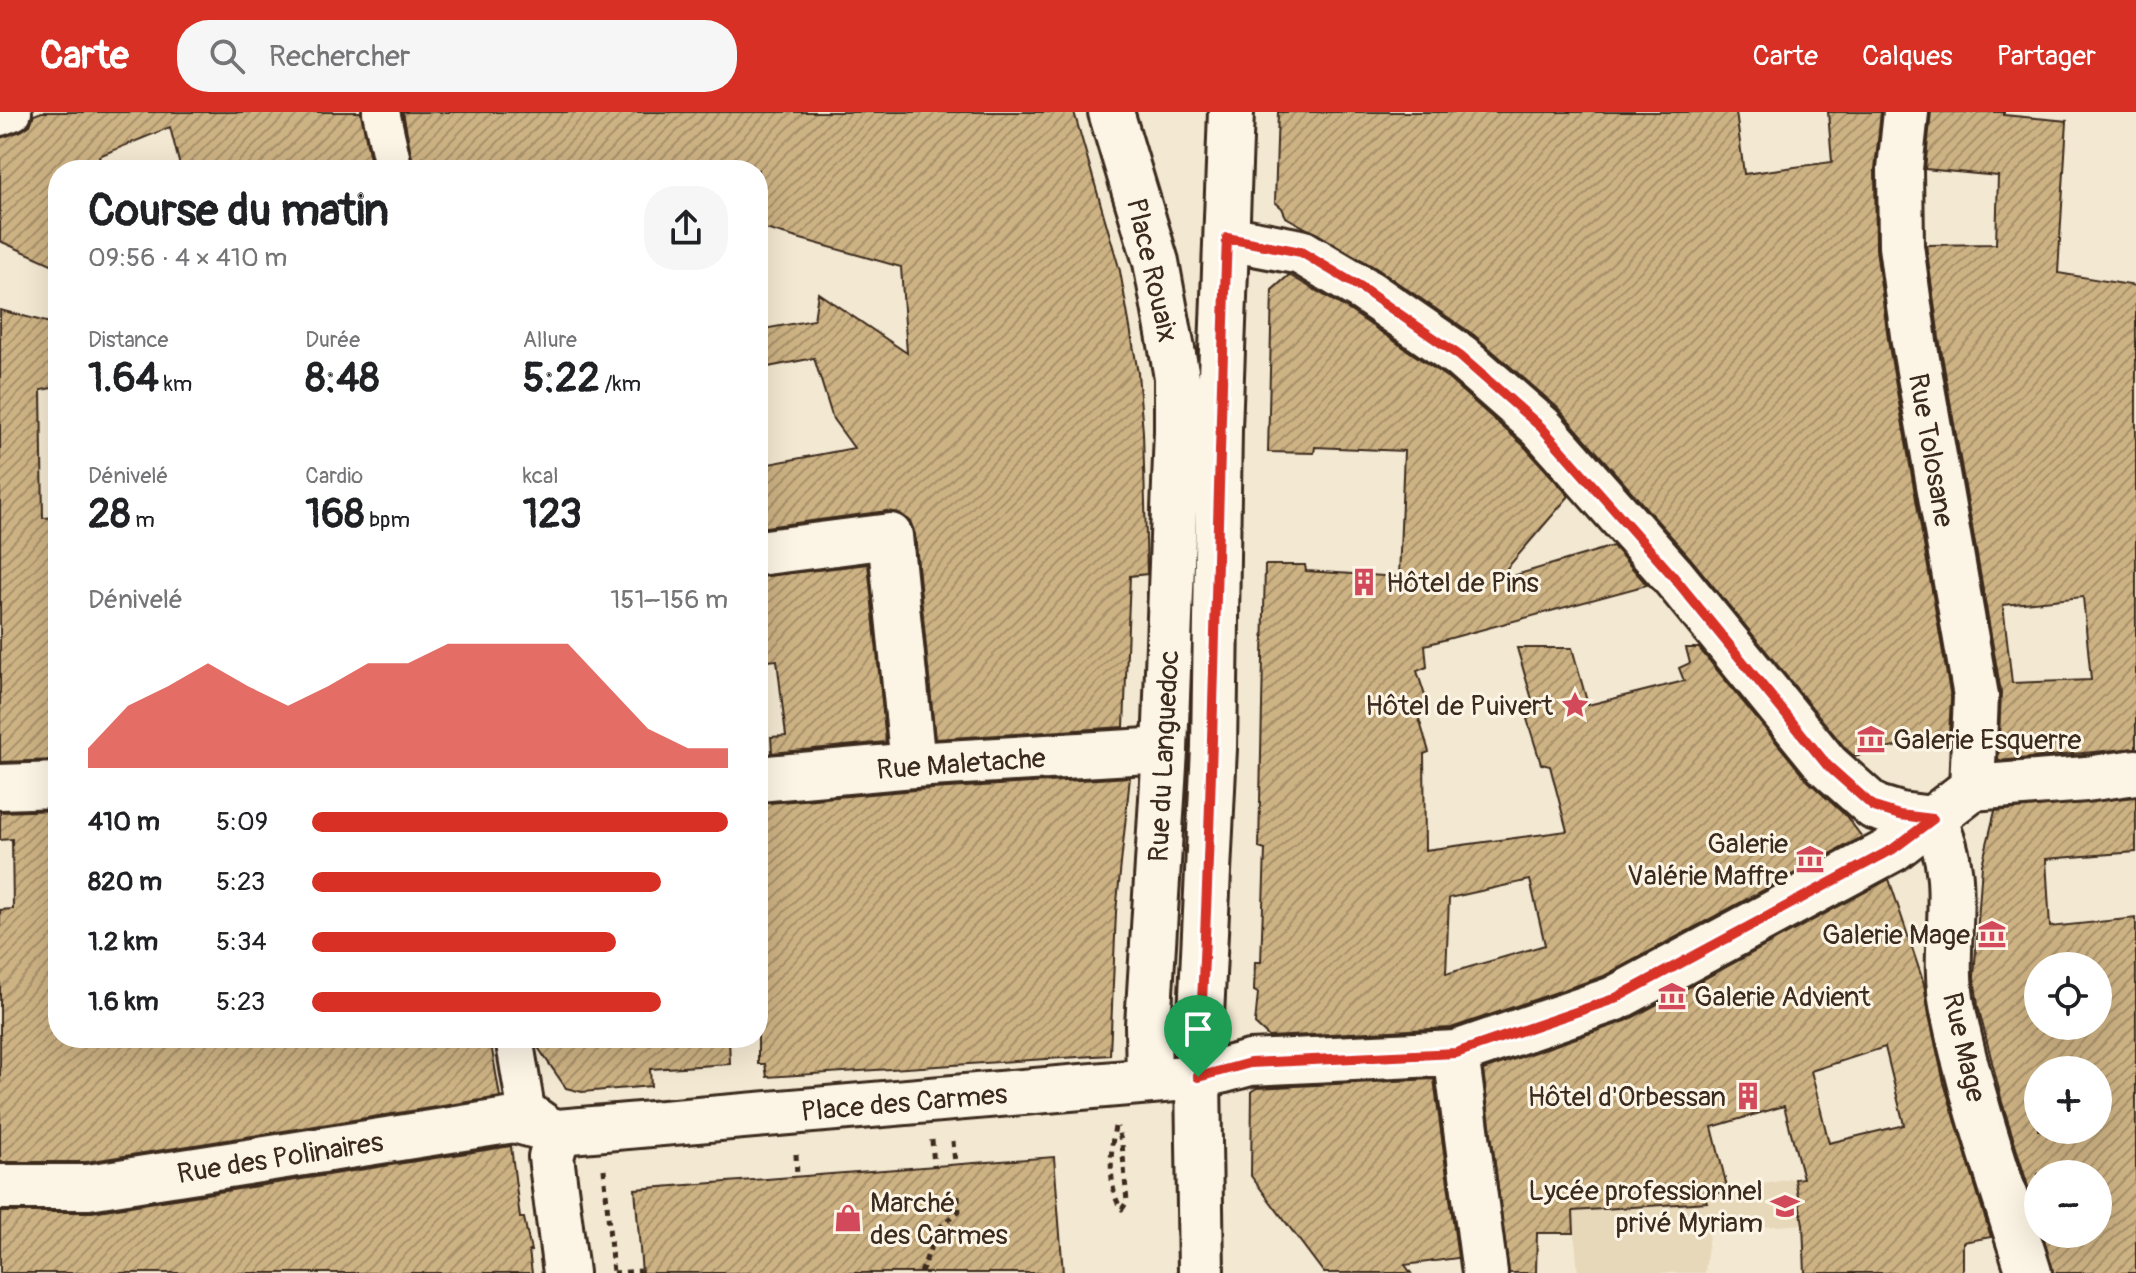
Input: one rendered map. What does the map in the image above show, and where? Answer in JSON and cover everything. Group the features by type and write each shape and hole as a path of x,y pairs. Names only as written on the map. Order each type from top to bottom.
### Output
{"street":[{"path":"0,117 13,112"},
{"path":"381,112 392,160"},
{"name":"Place Rouaix","path":"1111,112 1156,262 1177,377 1177,431"},
{"name":"Rue du Languedoc","path":"1198,1077 1214,748 1219,429 1231,112"},
{"name":"Rue Tolosane","path":"1906,112 1900,169 1901,246 1914,342 1976,696 1972,788"},
{"path":"1227,238 1301,252 1363,289 1460,356 1541,427 1672,575 1827,765 1874,807 1900,815 1933,819"},
{"name":"Rue du Languedoc","path":"1149,1081 1148,1015 1165,750 1177,431"},
{"path":"768,552 890,536 913,765"},
{"name":"Rue Maletache","path":"768,778 913,765 1165,750"},
{"path":"1972,788 2136,772"},
{"path":"0,787 48,785"},
{"name":"Place des Carmes","path":"558,1132 1198,1077 1250,1063 1456,1053 1614,999 1893,849 1972,788"},
{"name":"Rue Mage","path":"1933,819 1946,847 1952,884 1948,965 1952,1008 1987,1139 2029,1273"},
{"path":"516,1048 526,1109 558,1132 551,1157 566,1273"},
{"path":"1456,1053 1485,1273"},
{"path":"1198,1077 1201,1273"},
{"name":"Rue des Polinaires","path":"0,1187 88,1187 514,1120 558,1132"}],"path":[{"path":"1116,1122 1111,1144 1115,1202 1122,1209 1127,1202 1122,1144"},
{"path":"953,1134 955,1164"},
{"path":"931,1135 934,1166"},
{"path":"795,1145 797,1177"},
{"path":"603,1160 613,1273 641,1271"},
{"path":"921,1273 937,1230 959,1211 958,1196"}],"shaded area":[{"name":"Lycée professionnel privé Myriam","path":"1964,1139 1982,1191 1929,1204 1803,1224 1709,1231 1705,1273 1578,1273 1572,1204 1604,1209 1706,1202 1705,1195 1912,1156"}],"building":[{"path":"42,112 361,112 370,160 178,160 170,127 99,156 100,160 48,160 48,263 0,241 0,138 30,125 34,115"},
{"path":"403,112 1074,112 1120,271 1138,373 1143,432 1147,574 1130,576 1124,727 935,739 915,534 910,521 899,513 887,511 768,527 768,464 854,448 833,419 814,358 768,367 768,328 814,320 818,293 907,353 901,267 768,230 768,160 412,160"},
{"path":"1278,112 1736,112 1744,174 1832,162 1828,112 1881,112 1875,169 1876,249 1889,346 1951,698 1949,735 1854,756 1845,748 1691,559 1558,408 1474,335 1376,268 1286,217 1275,202"},
{"path":"1931,112 2004,112 2004,115 2067,121 2058,273 2136,286 2136,748 1998,761 2001,692 1939,338 1926,245 1996,244 1998,176 1925,169","holes":["2083,597 2091,680 2012,683 2003,605"]},
{"path":"1289,275 1349,310 1445,376 1523,445 1569,496 1496,581 1613,546 1647,585 1425,645 1427,667 1417,671 1429,708 1417,712 1429,752 1424,754 1425,850 1567,831 1550,766 1541,764 1527,719 1536,713 1517,648 1572,648 1588,705 1684,681 1679,668 1690,663 1686,648 1699,648 1808,781 1846,816 1862,837 1604,976 1451,1028 1269,1037 1255,1024 1258,993 1254,991 1255,962 1261,962 1265,850 1259,848 1265,565 1305,565 1306,571 1399,577 1404,451 1315,447 1314,453 1268,452 1272,290","holes":["1530,880 1545,945 1446,974 1449,898"]},
{"path":"0,310 48,322 48,389 41,390 43,518 48,518 48,760 0,762"},
{"path":"868,564 886,742 772,753 771,737 786,736 777,660 768,661 768,576"},
{"path":"1130,777 1116,912 1110,1055 767,1077 765,1064 758,1064 758,1048 768,1048 768,803 915,790"},
{"path":"2136,797 2136,852 2046,859 2050,927 2136,918 2136,1273 2053,1273 2047,1248 2112,1248 2112,1160 2024,1160 2024,1174 2002,1102 1978,1006 1974,977 1982,865 1995,811"},
{"path":"48,810 48,1048 492,1048 500,1097 86,1162 0,1162 0,910 13,909 12,839 0,840 0,812"},
{"path":"1889,879 1924,984 1944,1083 1991,1237 1963,1242 1963,1273 1805,1273 1803,1224 1795,1179 1803,1178 1784,1106 1712,1127 1728,1191 1705,1196 1707,1202 1573,1211 1574,1233 1537,1233 1536,1273 1509,1273 1483,1070 1626,1021","holes":["1885,1047 1904,1125 1829,1143 1811,1071"]},
{"path":"538,1048 729,1048 730,1064 650,1069 651,1086 582,1092 566,1088"},
{"path":"1434,1079 1458,1258 1405,1265 1411,1273 1324,1273 1251,1176 1252,1091 1257,1088"},
{"path":"511,1146 520,1218 524,1218 532,1273 0,1273 0,1212 92,1212"},
{"name":"Marché des Carmes","path":"1054,1157 1063,1273 642,1273 635,1189"}],"place":[{"name":"Hôtel de Pins","path":"1364,582"},
{"name":"Hôtel de Puivert","path":"1575,705"},
{"name":"Galerie Esquerre","path":"1871,739"},
{"name":"Galerie Valérie Maffre","path":"1810,859"},
{"name":"Galerie Mage","path":"1992,934"},
{"name":"Galerie Advient","path":"1672,996"},
{"name":"Hôtel d'Orbessan","path":"1748,1096"},
{"name":"Lycée professionnel privé Myriam","path":"1785,1206"},
{"name":"Marché des Carmes","path":"848,1218"}],"route":[{"path":"1227,238 1301,252 1363,289 1460,356 1541,427 1672,575 1827,765 1874,807 1900,815 1933,819 1893,849 1614,999 1456,1053 1250,1063 1198,1077 1214,748 1219,429 1227,238"}]}
